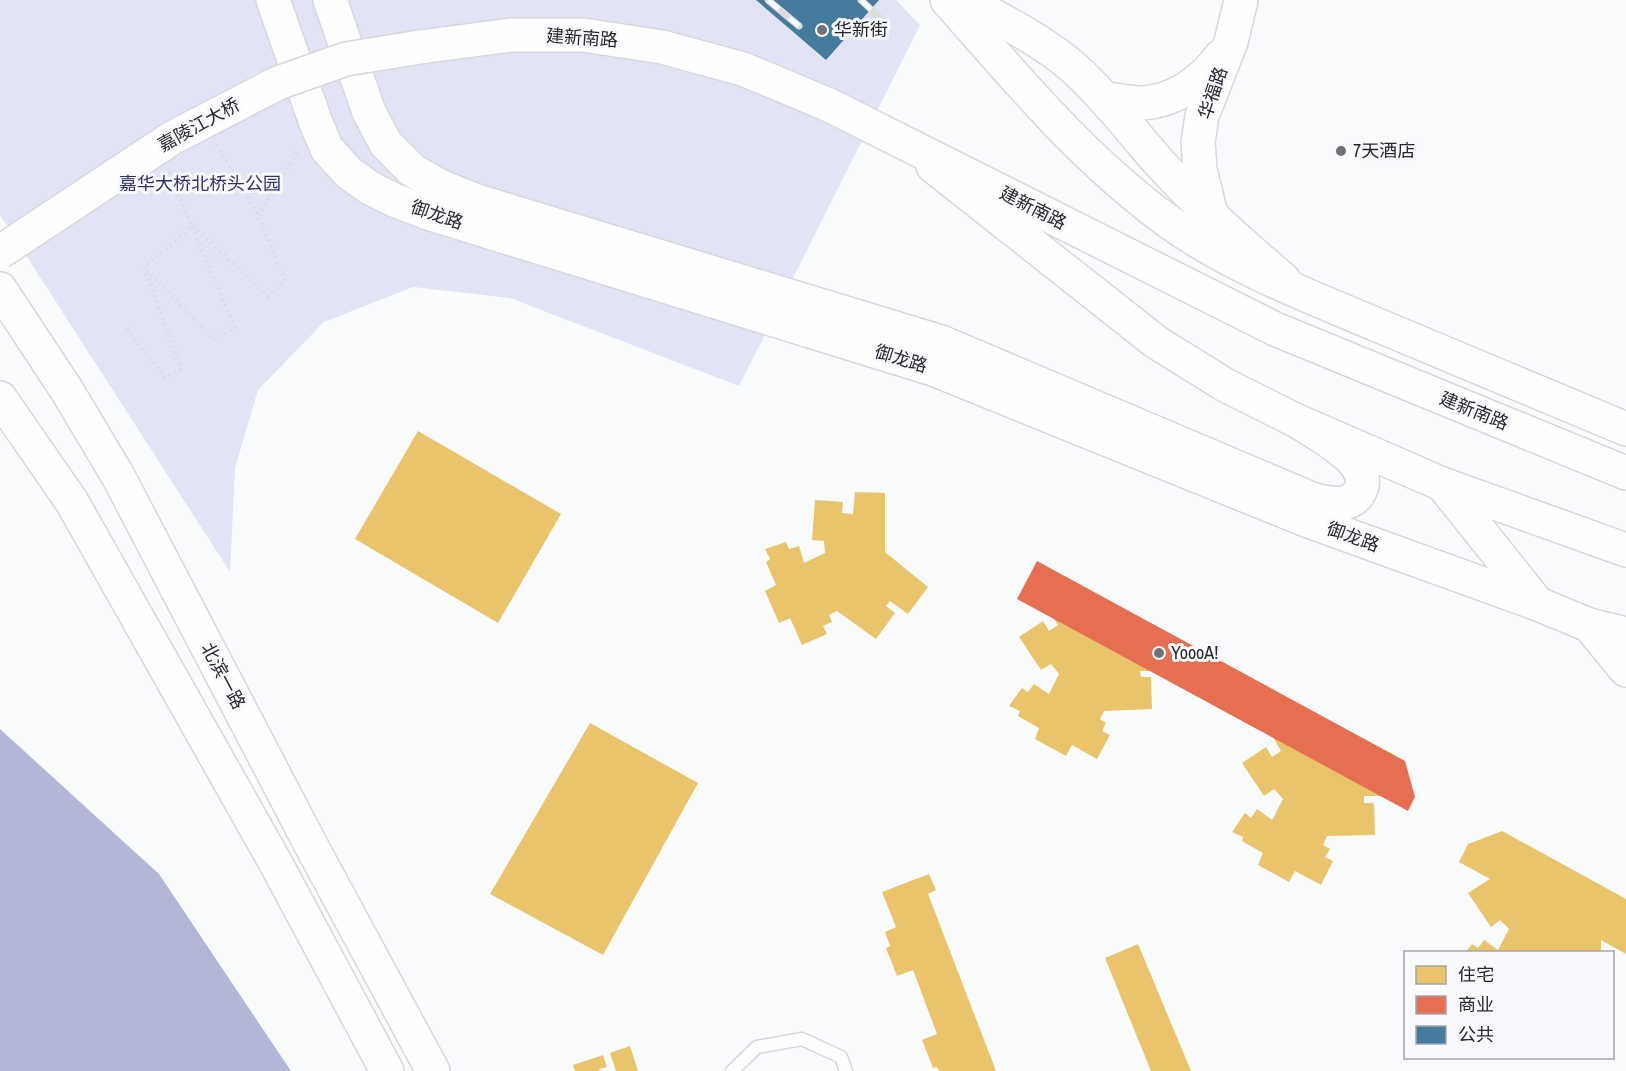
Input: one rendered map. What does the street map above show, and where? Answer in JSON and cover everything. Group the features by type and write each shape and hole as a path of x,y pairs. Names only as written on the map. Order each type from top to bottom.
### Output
{"main road":[{"name":"御龙路","path":"273,0 327,149 349,173 370,188 394,200 431,214 933,369 1306,520 1538,604 1588,625 1626,634"},
{"name":"御龙路","path":"330,0 369,112 386,144 412,170 442,186 477,201 941,342 1314,500 1336,504 1348,503 1358,496 1364,484 1361,471 1352,459 1297,421"},
{"path":"947,0 1078,145 1132,193 1173,225 1222,254 1299,292 1626,429"},
{"path":"965,0 1050,49 1074,68 1105,99 1158,161 1238,241 1299,292"},
{"name":"华福路","path":"1211,214 1200,170 1198,142 1202,116 1231,42 1241,0"},
{"name":"建新南路","path":"420,47 512,35 583,34 662,47 743,69 829,105 1275,330 1626,473"},
{"name":"华福路","path":"1105,99 1142,103 1178,94 1211,70 1231,42"},
{"name":"嘉陵江大桥","path":"0,252 158,147 278,83 346,59 420,47"},
{"path":"908,146 1156,342 1225,385 1297,421 1442,484 1626,550"},
{"name":"北滨一路","path":"0,289 66,389 118,476 313,849 433,1071"},
{"path":"0,398 72,502 274,860 387,1071"},
{"path":"1442,484 1538,604"},
{"path":"1588,625 1626,670"}],"lane":[{"path":"732,1071 757,1047 802,1039 841,1057 846,1071"}],"path":[{"path":"193,226 268,296 285,281 258,215 203,121"},
{"path":"258,215 316,123"},
{"path":"144,267 213,339 235,328 158,147"},
{"path":"144,267 193,226"},
{"path":"127,329 164,377 181,369 144,267"}],"green space":[{"name":"嘉华大桥北桥头公园","path":"0,0 896,0 920,25 739,386 510,298 413,287 324,322 258,390 235,468 230,572 0,215"}],"water":[{"path":"0,729 159,874 291,1071 0,1071"}],"building: 住宅":[{"path":"418,431 561,514 498,623 355,539"},
{"path":"855,492 885,493 885,552 928,587 908,614 890,601 886,606 895,613 876,639 837,611 829,615 832,622 823,626 827,634 802,645 790,618 779,623 765,591 776,585 766,562 770,559 765,549 786,542 789,549 799,546 804,563 825,553 824,541 812,540 815,500 843,502 842,513 853,514"},
{"path":"1072,607 1098,643 1150,650 1149,671 1140,671 1141,677 1151,677 1152,709 1104,711 1100,719 1106,723 1102,731 1110,735 1097,759 1072,745 1066,756 1035,739 1039,728 1018,716 1020,711 1009,706 1022,688 1028,692 1034,684 1049,694 1059,674 1051,664 1041,670 1019,637 1043,621 1049,631 1058,625 1054,619"},
{"path":"590,723 698,783 603,955 490,894"},
{"path":"1293,724 1327,767 1381,772 1381,796 1364,796 1364,803 1374,803 1375,835 1327,836 1323,845 1330,849 1325,857 1333,861 1321,885 1295,871 1289,882 1258,865 1263,853 1242,841 1243,837 1232,832 1245,813 1251,818 1257,809 1272,820 1283,799 1274,789 1264,796 1242,763 1266,747 1272,757 1281,751 1273,737"},
{"path":"1502,831 1626,899 1626,954 1601,940 1601,951 1467,951 1472,944 1478,948 1484,940 1498,950 1509,929 1500,920 1491,927 1468,893 1490,879 1459,862 1468,844"},
{"path":"929,874 936,890 928,894 996,1071 939,1071 937,1067 933,1068 922,1040 937,1034 913,970 897,976 886,948 890,946 885,932 896,927 882,892"},
{"path":"1138,944 1191,1071 1151,1071 1105,958"},
{"path":"630,1046 638,1071 616,1071 610,1053"},
{"path":"603,1055 607,1067 599,1069 600,1071 575,1071 573,1065"}],"building: 商业":[{"path":"1037,561 1405,761 1415,797 1408,811 1017,599"}],"building: 公共":[{"name":"华新街","path":"756,0 879,0 826,60"}],"railway":[{"path":"768,0 799,26"},
{"path":"861,0 881,19"}],"place":[{"name":"华新街","path":"822,30"},
{"name":"7天酒店","path":"1341,151"},
{"name":"YoooA!","path":"1159,653"}]}
